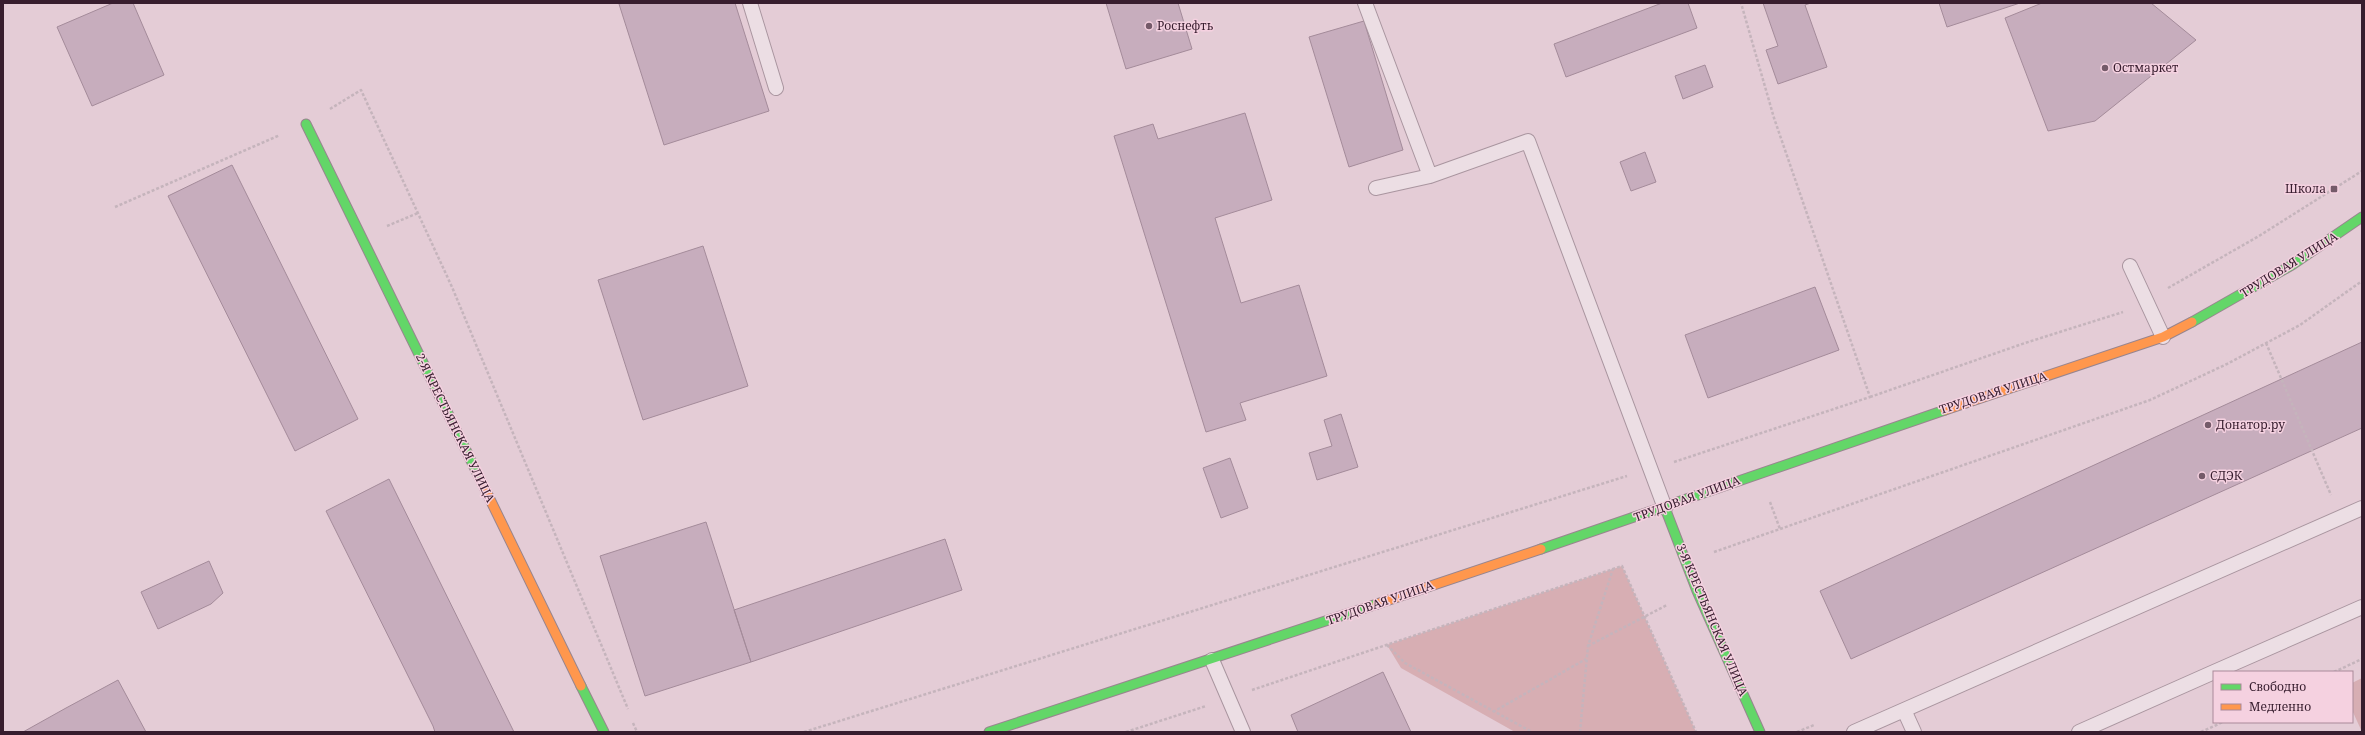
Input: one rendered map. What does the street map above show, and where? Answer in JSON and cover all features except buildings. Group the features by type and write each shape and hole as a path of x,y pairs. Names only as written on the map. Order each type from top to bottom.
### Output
{"main road":[{"name":"2-Я КРЕСТЬЯНСКАЯ УЛИЦА","path":"306,124 604,732"},
{"name":"ТРУДОВАЯ УЛИЦА","path":"989,732 1212,660 1665,508 1857,439 2163,337 2228,303 2292,265 2362,217"},
{"name":"3-Я КРЕСТЬЯНСКАЯ УЛИЦА","path":"1665,508 1697,591 1760,732"}],"lane":[{"path":"750,3 776,88"},
{"path":"1365,3 1430,176"},
{"path":"1376,188 1430,176 1528,141 1665,508"},
{"path":"2130,266 2163,337"},
{"path":"1854,732 2362,508"},
{"path":"2216,671 2362,607"},
{"path":"1212,660 1242,732"},
{"path":"2079,732 2213,672"},
{"path":"1904,710 1914,732"}],"path":[{"path":"804,732 1651,469 1870,397 1774,118 1741,3"},
{"path":"115,207 306,124 361,90 452,287 628,710"},
{"path":"1714,559 1712,553 2150,400 2300,325 2358,284 2362,283"},
{"path":"2266,343 2341,517"},
{"path":"1768,496 1780,529"},
{"path":"1126,732 1622,566 1696,732"},
{"path":"1580,732 1588,646 1613,569"},
{"path":"1588,646 1667,605"},
{"path":"1388,645 1405,663 1532,732"},
{"path":"1493,712 1586,658"},
{"path":"2336,671 2362,659"},
{"path":"631,717 637,732"},
{"path":"2201,732 2221,723"},
{"path":"1797,732 1814,725"}],"shaded area":[{"path":"1622,566 1696,732 1515,732 1401,668 1387,645"},
{"path":"2362,678 2362,732 2353,712 2353,682"}],"traffic: fast":[{"path":"306,124 485,489"},
{"path":"2192,322 2292,265 2362,217"},
{"path":"1541,549 1945,410"},
{"path":"1665,508 1697,591 1760,732"},
{"path":"989,732 1377,604"},
{"path":"581,686 604,732"}],"traffic: slow":[{"path":"1945,410 2163,337 2192,322"},
{"path":"485,489 581,686"},
{"path":"1377,604 1541,549"}],"place":[{"name":"Роснефть","path":"1149,26"},
{"name":"Остмаркет","path":"2105,68"},
{"name":"Школа","path":"2334,189"},
{"name":"Донатор.ру","path":"2208,425"},
{"name":"СДЭК","path":"2202,476"}]}
